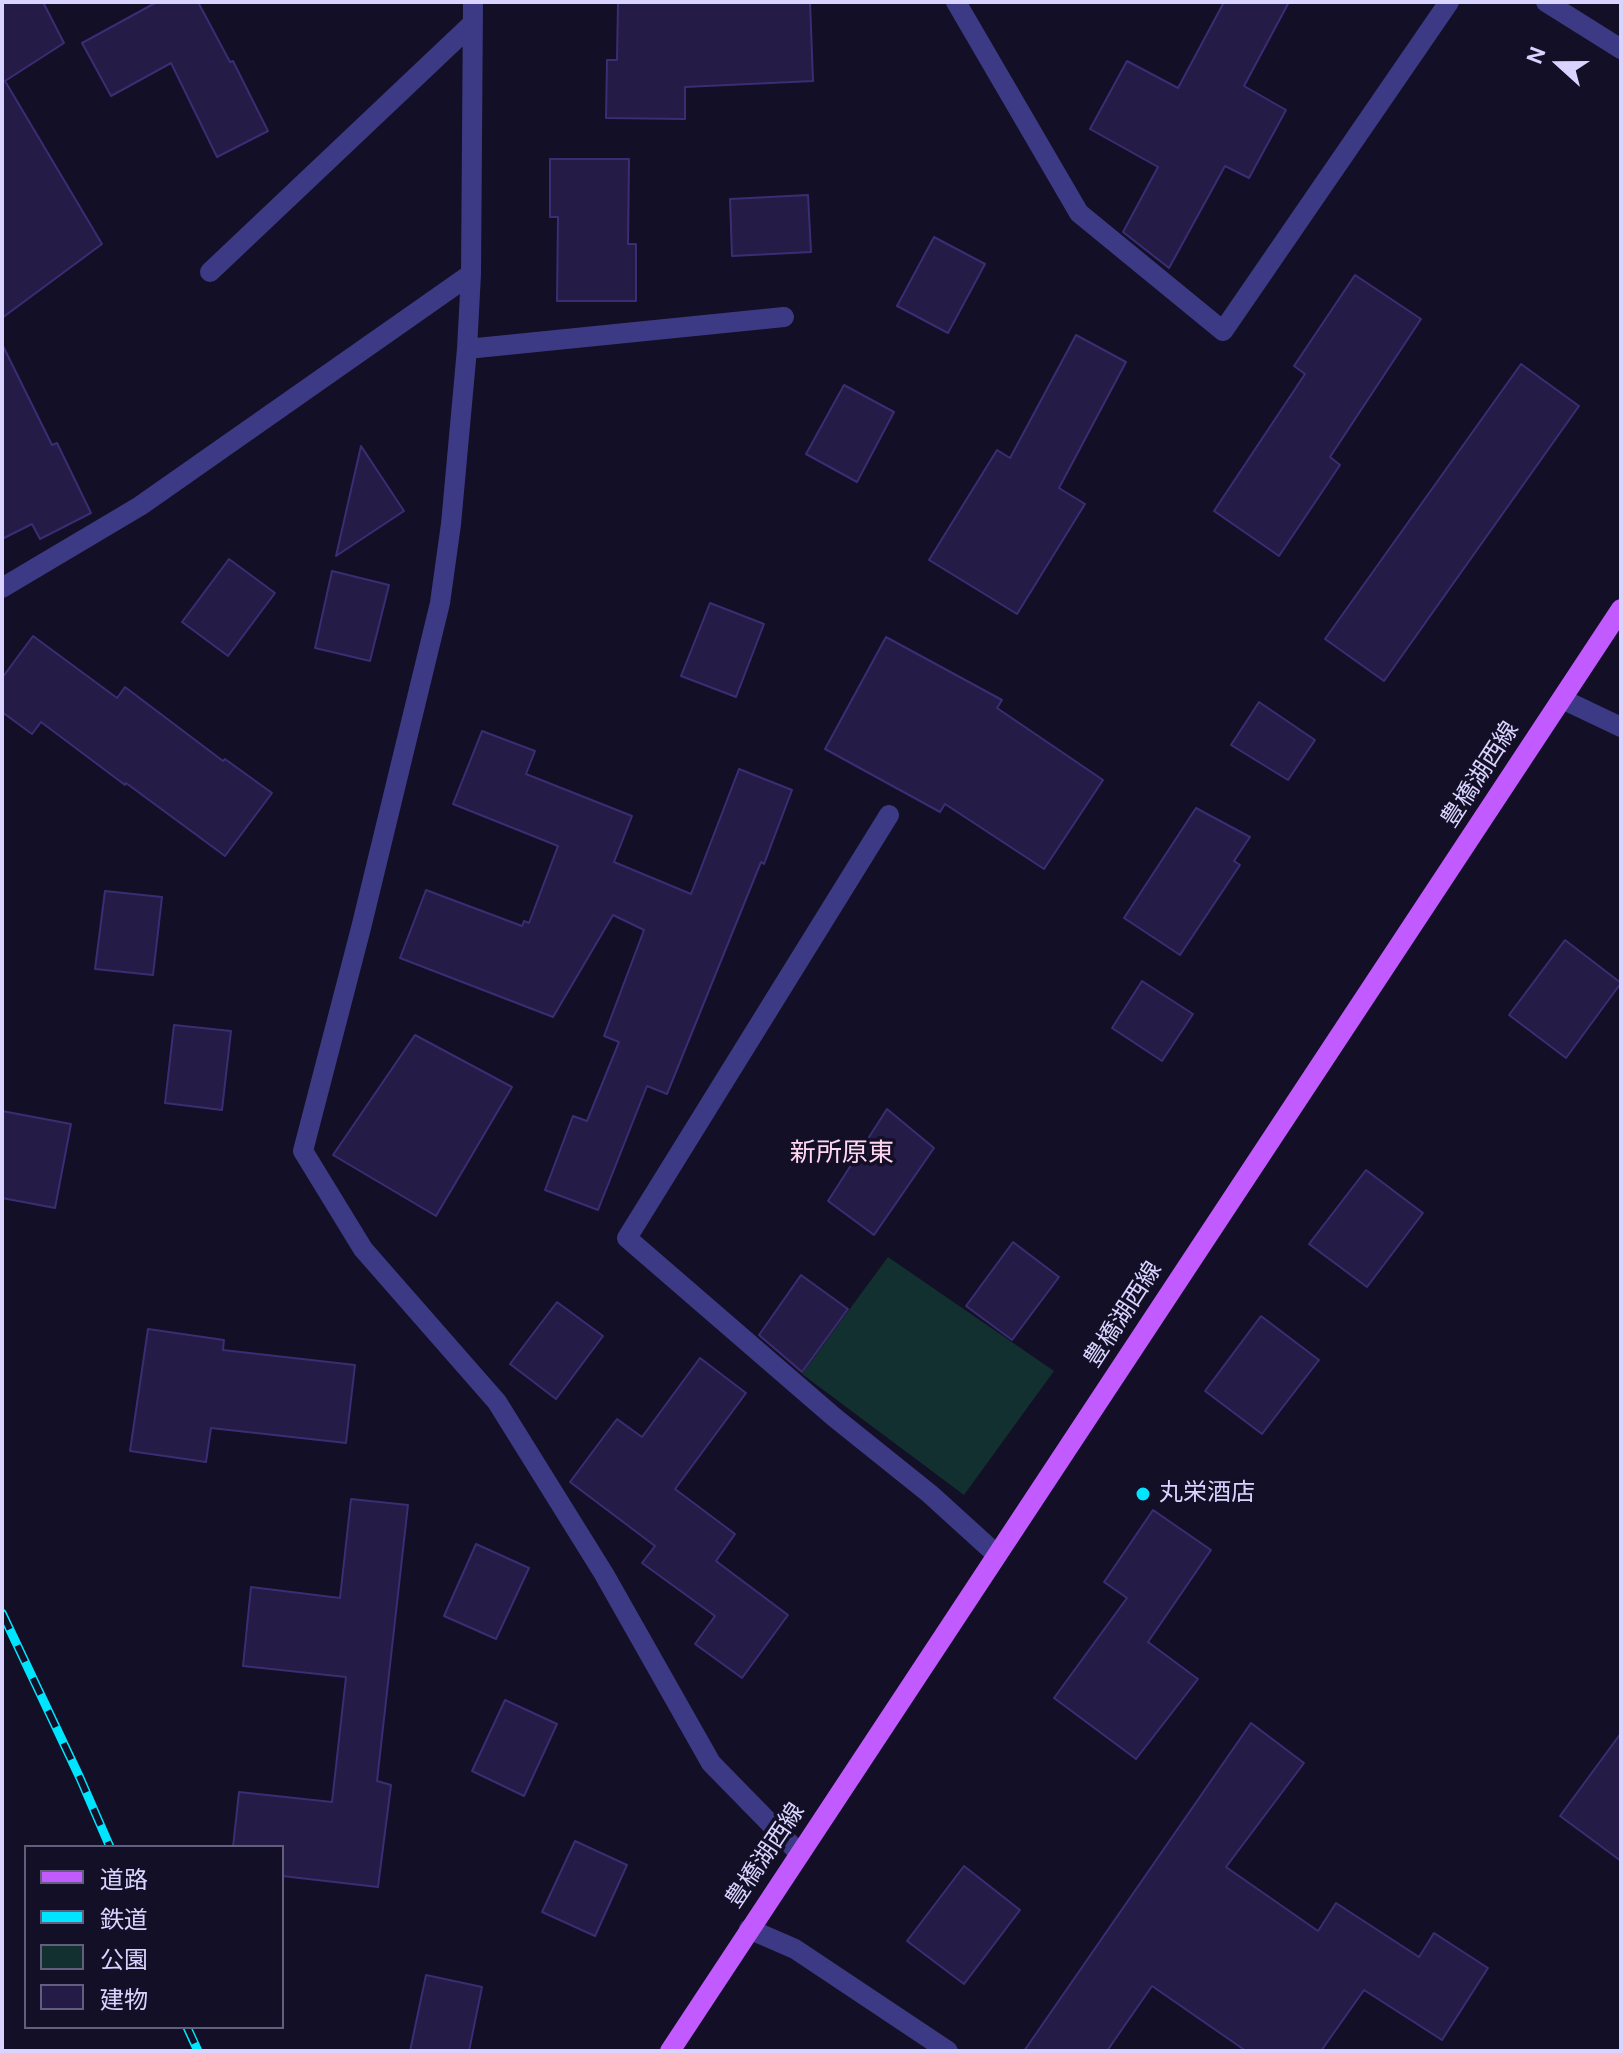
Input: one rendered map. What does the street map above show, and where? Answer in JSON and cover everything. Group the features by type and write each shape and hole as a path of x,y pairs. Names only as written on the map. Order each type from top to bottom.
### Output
{"main road":[{"name":"豊橋湖西線","path":"670,2051 1621,609"}],"street":[{"path":"473,2 471,274 467,349 451,524 440,603 303,1151 363,1249 497,1402 604,1574 711,1763 800,1854"},
{"path":"956,2 1079,213 1223,331 1449,2"},
{"path":"1546,2 1621,49"},
{"path":"210,272 472,24"},
{"path":"2,588 140,506 471,274"},
{"path":"467,349 784,317"},
{"path":"1562,699 1621,727"},
{"path":"889,815 627,1238 834,1417 930,1494 996,1554"},
{"path":"749,1929 795,1949 948,2051"}],"green space":[{"path":"888,1257 1054,1371 964,1495 802,1374"}],"building":[{"path":"2,2 43,2 64,43 5,81 102,244 2,318"},
{"path":"157,2 198,2 230,62 233,61 268,131 217,157 171,63 111,96 82,43"},
{"path":"618,2 810,2 813,81 685,87 685,119 606,118 607,60 617,60"},
{"path":"1224,2 1289,2 1244,86 1286,110 1249,178 1225,166 1169,268 1123,232 1158,167 1090,129 1127,61 1178,88"},
{"path":"550,159 629,159 628,244 636,244 636,301 557,301 558,217 550,217"},
{"path":"808,195 811,252 732,256 730,199"},
{"path":"934,237 985,264 948,333 897,306"},
{"path":"1355,275 1421,319 1330,457 1340,465 1279,556 1214,511 1305,374 1294,366"},
{"path":"1076,335 1126,362 1059,488 1085,504 1017,614 929,560 997,450 1010,458"},
{"path":"2,344 52,445 57,443 91,513 40,539 32,524 2,539"},
{"path":"1521,364 1579,406 1384,681 1325,639"},
{"path":"844,385 894,412 857,482 806,454"},
{"path":"361,446 404,511 336,556"},
{"path":"229,559 275,593 228,656 182,622"},
{"path":"332,571 389,585 370,661 315,648"},
{"path":"710,603 764,624 736,697 681,676"},
{"path":"33,636 117,698 125,687 223,761 225,759 272,793 225,856 41,722 32,734 2,712 2,678"},
{"path":"886,637 1002,700 997,708 1103,780 1044,869 945,804 940,812 825,749"},
{"path":"1259,702 1315,740 1288,780 1231,745"},
{"path":"482,731 535,751 526,774 632,816 614,862 691,894 739,769 792,790 667,1094 647,1086 598,1210 545,1190 573,1116 587,1121 619,1042 604,1036 644,930 613,915 553,1017 400,958 426,890 522,926 524,921 529,923 558,846 453,804"},
{"path":"1196,808 1250,837 1234,861 1240,865 1180,955 1124,918"},
{"path":"105,891 162,897 153,975 95,969"},
{"path":"1565,940 1621,983 1566,1058 1509,1015"},
{"path":"1142,981 1193,1014 1162,1061 1112,1028"},
{"path":"174,1025 231,1031 222,1110 165,1103"},
{"path":"415,1035 512,1087 436,1216 333,1155"},
{"path":"887,1109 934,1148 874,1235 828,1201"},
{"path":"2,1111 71,1124 55,1208 2,1198"},
{"path":"1366,1170 1423,1213 1367,1287 1309,1244"},
{"path":"1013,1242 1059,1277 1012,1340 966,1306"},
{"path":"801,1275 848,1309 802,1372 759,1335"},
{"path":"557,1302 603,1336 556,1399 510,1364"},
{"path":"1261,1316 1319,1360 1262,1434 1205,1391"},
{"path":"148,1329 224,1340 223,1350 355,1365 346,1443 211,1428 206,1462 130,1451"},
{"path":"700,1358 746,1393 675,1489 735,1534 716,1561 788,1615 742,1678 695,1644 715,1616 642,1563 655,1546 570,1482 617,1419 642,1437"},
{"path":"351,1499 408,1505 377,1781 391,1785 378,1887 284,1876 284,1845 233,1845 239,1792 332,1802 346,1677 243,1666 251,1587 340,1598"},
{"path":"1153,1510 1211,1550 1148,1642 1198,1679 1136,1759 1054,1698 1127,1598 1104,1582"},
{"path":"476,1544 529,1568 496,1639 444,1616"},
{"path":"505,1700 557,1724 524,1796 472,1771"},
{"path":"1251,1723 1304,1763 1226,1867 1318,1931 1336,1903 1419,1957 1434,1933 1488,1968 1442,2040 1364,1990 1321,2051 1246,2051 1152,1986 1107,2051 1024,2051"},
{"path":"1621,1733 1621,1861 1560,1816"},
{"path":"575,1841 627,1865 595,1936 542,1912"},
{"path":"964,1866 1020,1910 964,1984 907,1941"},
{"path":"426,1975 482,1987 469,2051 410,2051"}],"railway":[{"path":"2,1613 109,1845"},
{"path":"188,2029 198,2051"}],"place":[{"name":"丸栄酒店","path":"1143,1494"}],"district":[{"name":"新所原東","path":"842,1154"}]}
